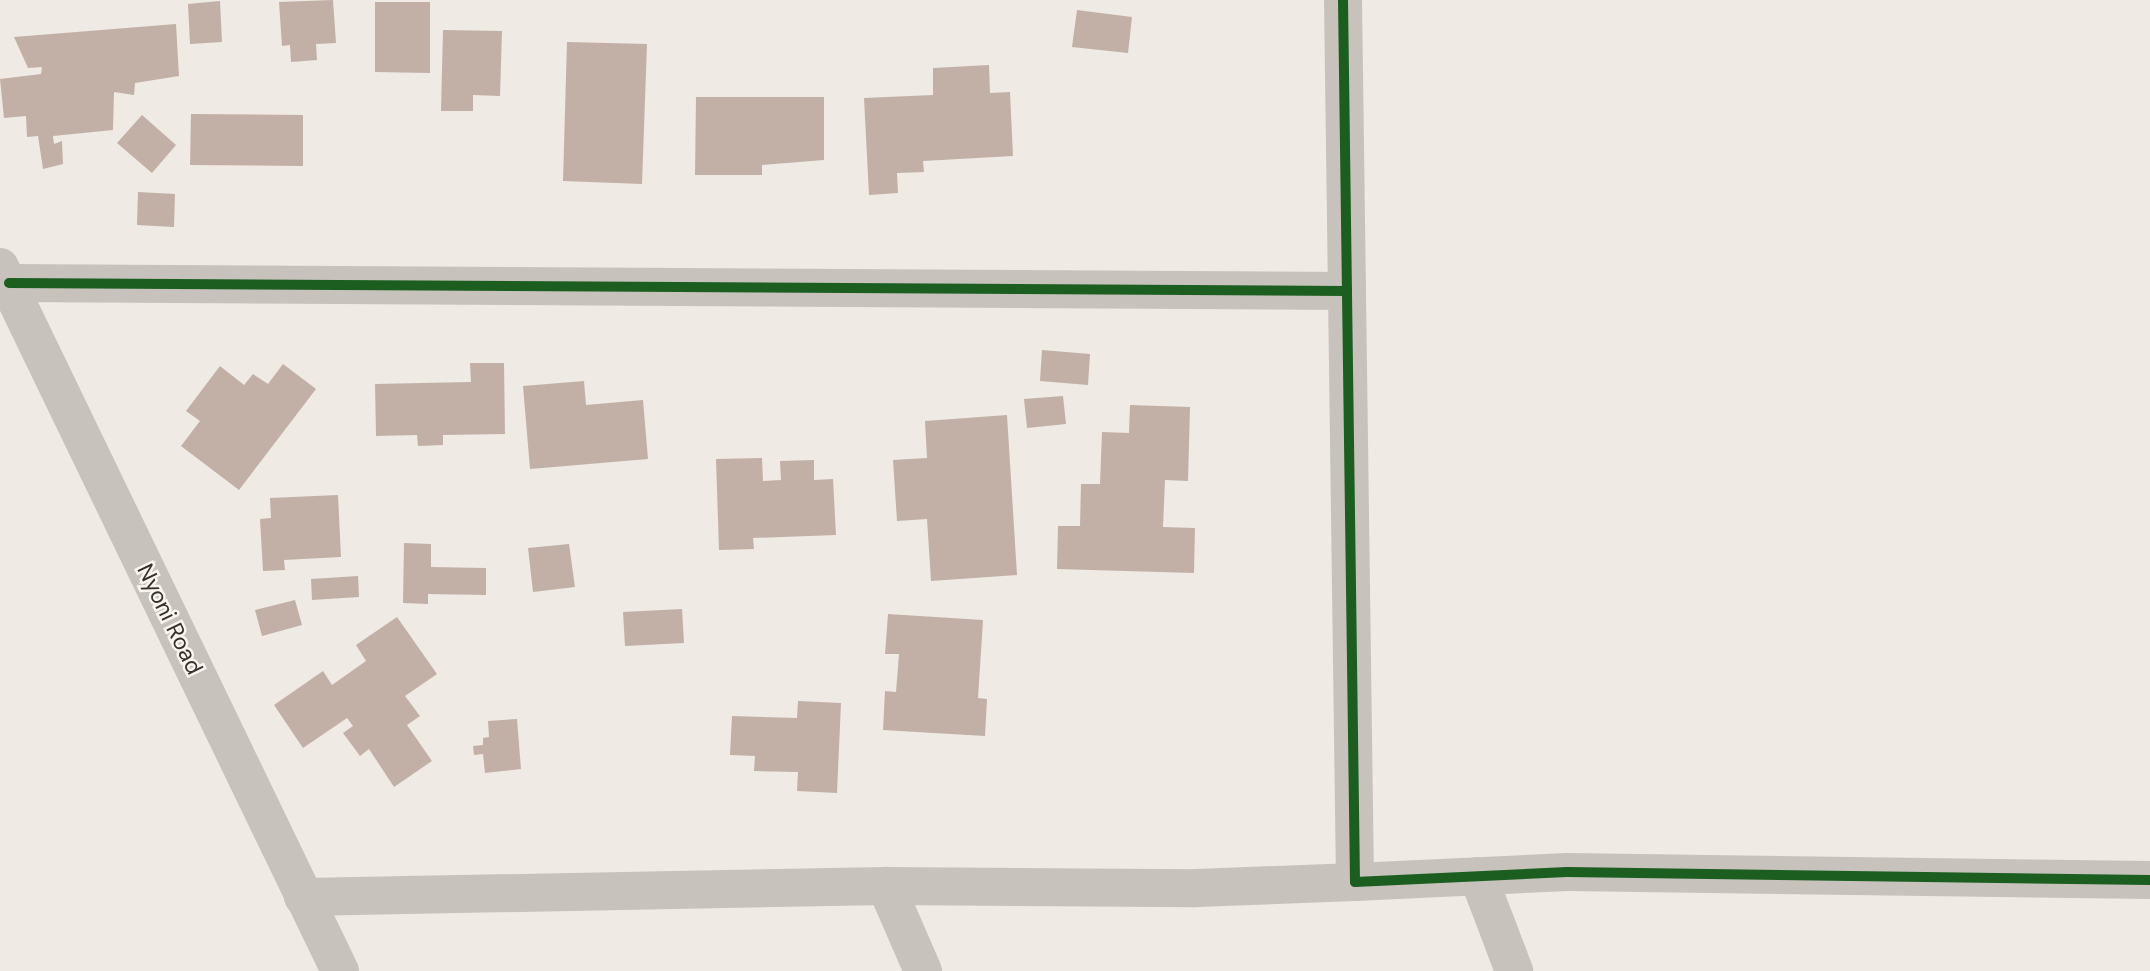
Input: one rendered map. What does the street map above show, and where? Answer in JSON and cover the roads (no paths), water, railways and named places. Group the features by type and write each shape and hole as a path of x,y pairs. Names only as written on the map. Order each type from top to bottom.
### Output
{"street":[{"path":"1343,0 1355,882"},
{"path":"4,275 1347,291"},
{"name":"Nyoni Road","path":"4,275 340,971"},
{"path":"303,897 886,886 1197,888 1567,872 2150,880"},
{"path":"1478,876 1514,971"},
{"path":"886,886 923,971"}]}
